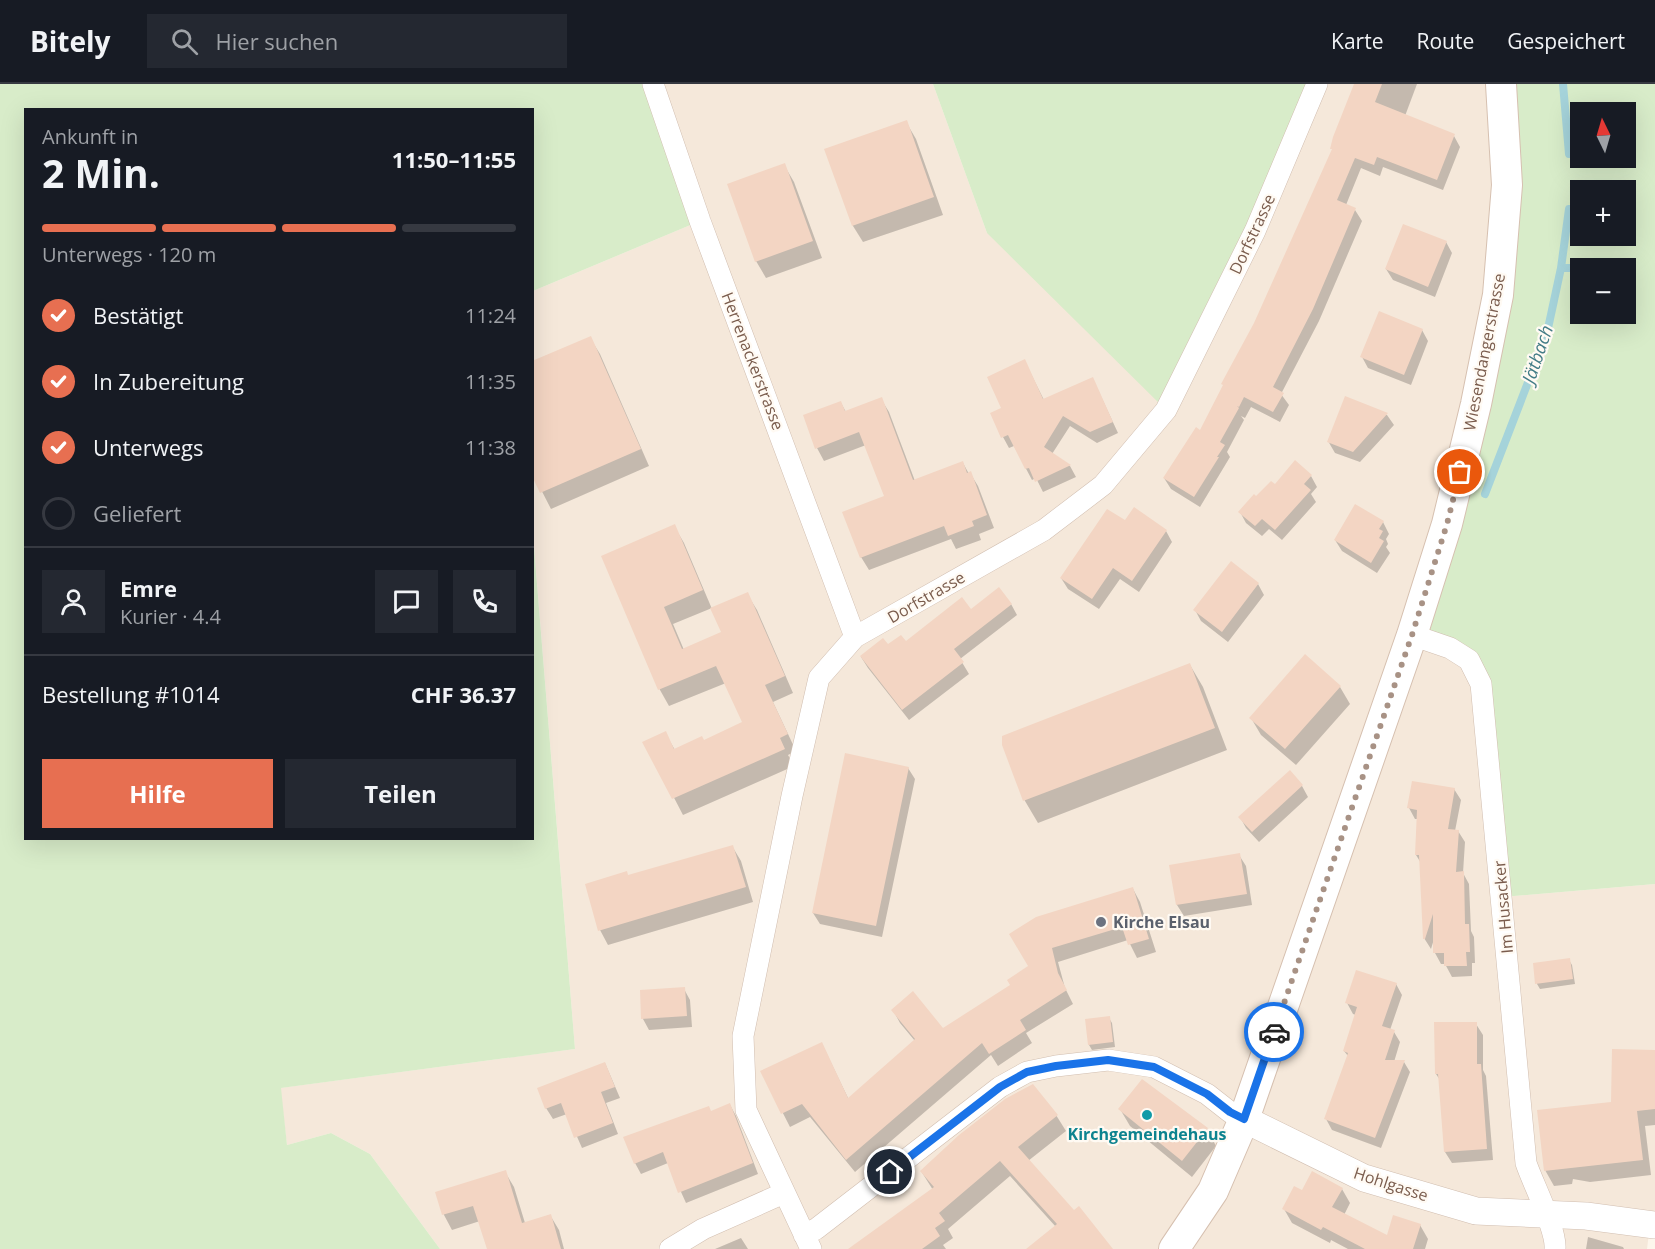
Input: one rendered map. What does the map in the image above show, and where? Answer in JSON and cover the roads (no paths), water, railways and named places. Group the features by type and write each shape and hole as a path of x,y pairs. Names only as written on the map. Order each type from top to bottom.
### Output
{"main road":[{"name":"Wiesendangerstrasse","path":"1174,1249 1213,1191 1244,1119 1412,635 1447,524 1476,404 1498,295 1507,185 1501,84"}],"street":[{"name":"Herrenackerstrasse","path":"652,84 700,221 855,637"},
{"name":"Dorfstrasse","path":"808,1242 746,1110 743,1036 792,796 819,678 855,637 1044,530 1103,485 1166,410 1255,231 1317,84"},
{"name":"Im Husacker","path":"1412,635 1450,648 1469,660 1481,684 1526,1163 1547,1215 1556,1243 1555,1249"},
{"path":"808,1242 816,1229 1000,1087 1027,1072 1108,1060 1154,1067 1207,1094 1230,1112 1244,1119"},
{"name":"Hohlgasse","path":"1244,1119 1364,1178 1476,1210 1586,1216 1655,1225"},
{"path":"670,1249 703,1229 784,1193"}],"waterway":[{"name":"Jätbach","path":"1563,84 1569,154"},
{"name":"Jätbach","path":"1485,494 1547,333 1561,268 1569,209"},
{"path":"1561,268 1570,268"}],"place":[{"name":"Kirche Elsau","path":"1101,922"},
{"name":"Kirchgemeindehaus","path":"1147,1115"}]}
